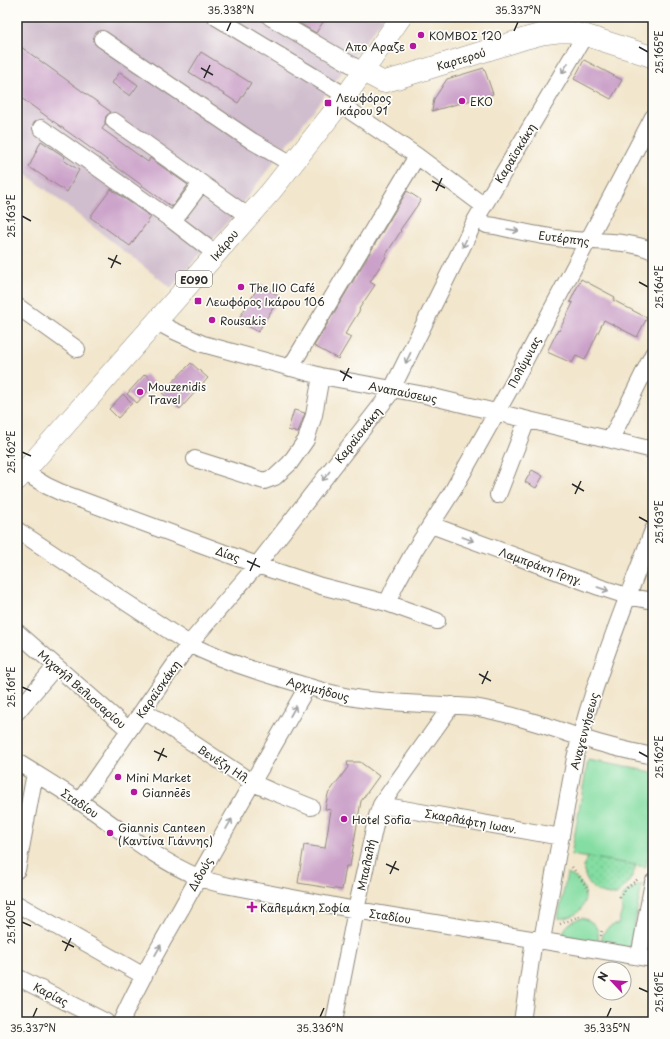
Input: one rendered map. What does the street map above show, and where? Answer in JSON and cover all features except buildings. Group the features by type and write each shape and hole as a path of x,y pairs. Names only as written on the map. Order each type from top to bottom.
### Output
{"main road":[{"name":"Ικάρου","path":"20,476 272,190 364,72 401,17"},
{"name":"Καρτερού","path":"364,72 383,82 542,34 564,32 585,35 653,57"}],"street":[{"name":"Ευτέρπης","path":"216,17 343,100 417,156 480,213 488,224 506,229 572,240 631,244 653,251"},
{"path":"270,17 364,72"},
{"name":"Καραϊσκάκη","path":"79,802 189,644 257,565 392,390 480,213 585,35"},
{"path":"102,39 252,141 292,164"},
{"name":"Πολύμνιας","path":"388,602 414,551 455,487 497,413 653,117"},
{"path":"114,121 248,216"},
{"path":"41,128 173,221 216,254"},
{"path":"290,368 417,156"},
{"path":"173,221 201,184"},
{"path":"17,306 77,349"},
{"name":"Αναπαύσεως","path":"157,322 203,344 290,368 321,376 425,396 653,450"},
{"path":"611,439 653,354"},
{"path":"195,459 264,480 275,477 290,463 306,440 314,415 321,376"},
{"path":"498,495 527,420"},
{"name":"Δίας","path":"20,476 257,565 321,586 388,602 437,621"},
{"name":"Λαμπράκη Γρηγ.","path":"431,525 599,587 627,596 653,601"},
{"name":"Αρχιμήδους","path":"17,530 189,644 217,658 246,668 344,696 369,700 489,709 539,723 623,750 653,756"},
{"name":"Αναγεννήσεως","path":"522,1022 538,940 561,837 580,737 601,670 627,596 653,530"},
{"name":"Μιχαήλ Βελισσαρίου","path":"17,632 129,730"},
{"path":"17,712 56,666"},
{"name":"Διδούς","path":"121,1022 144,976 198,877 307,686"},
{"name":"Μπαλαλή","path":"334,1022 356,910 377,816 381,805 452,706"},
{"name":"Βενέζη Ηλ.","path":"143,710 253,783 311,808"},
{"name":"Σταδίου","path":"17,762 146,848 198,877 230,886 356,910 646,958"},
{"path":"17,870 35,773"},
{"name":"Σκαρλάφτη Ιωαν.","path":"381,805 561,837"},
{"path":"646,958 653,882"},
{"path":"17,904 144,976"},
{"name":"Καρίας","path":"17,977 106,1022"}],"path":[{"path":"571,866 589,890"},
{"path":"619,897 637,880"},
{"path":"554,926 582,915"}],"shaded area":[{"path":"17,17 384,17 234,214 171,288 17,167"}],"green space":[{"path":"588,760 653,772 653,825 646,867 571,855"},
{"path":"587,857 636,865 627,885 617,895 607,895 597,891 588,883 584,871"},
{"path":"567,874 576,879 582,885 585,893 585,900 582,908 576,914 558,918"},
{"path":"642,884 630,948 601,942 606,930 611,926 618,924 622,911 621,901 623,896 626,892"},
{"path":"582,918 593,923 597,929 598,942 563,935 565,928 575,920"}],"place":[{"name":"ΚΟΜΒΟΣ 120","path":"421,35"},
{"name":"Απο Αραζε","path":"413,46"},
{"name":"EKO","path":"462,101"},
{"name":"Λεωφόρος Ικάρου 91","path":"328,103"},
{"name":"The IIO Café","path":"241,287"},
{"name":"Λεωφόρος Ικάρου 106","path":"198,301"},
{"name":"Rousakis","path":"212,320"},
{"name":"Mouzenidis Travel","path":"140,392"},
{"name":"Mini Market","path":"118,777"},
{"name":"Giannēēs","path":"134,792"},
{"name":"Hotel Sofia","path":"344,819"},
{"name":"Giannis Canteen (Καντίνα Γιάννης)","path":"110,833"},
{"name":"Καλεμάκη Σοφία","path":"252,907"}]}
